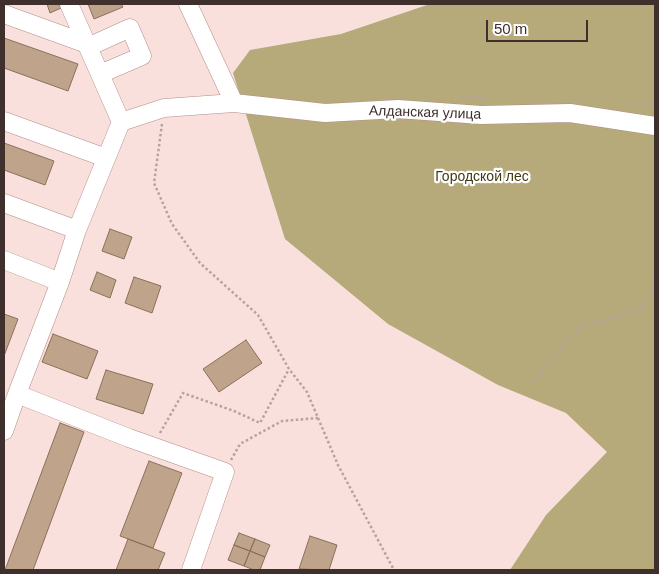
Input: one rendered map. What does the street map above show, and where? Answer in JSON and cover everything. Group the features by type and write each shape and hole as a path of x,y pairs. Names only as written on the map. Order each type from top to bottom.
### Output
{"street":[{"path":"4,431 60,282 77,230 121,122 69,4"},
{"path":"188,4 234,103"},
{"path":"4,14 87,45 130,28 142,56 100,74"},
{"name":"Алданская улица","path":"121,122 164,108 234,103 325,113 398,109 481,115 570,113 655,126"},
{"path":"4,121 106,158"},
{"path":"4,203 77,230"},
{"path":"4,260 60,282"},
{"path":"17,394 129,438 224,472 191,570"}],"path":[{"path":"455,96 494,99"},
{"path":"620,105 655,105"},
{"path":"164,108 154,183 172,224 200,263 258,315 289,369 307,392 338,465 394,570"},
{"path":"533,382 581,326 640,311 655,282"},
{"path":"160,433 183,393 234,411 260,423 289,369"},
{"path":"224,472 240,444 282,421 318,418"}],"green space":[{"name":"Городской лес","path":"430,4 655,4 655,570 510,570 546,515 607,452 566,413 498,385 388,324 285,239 233,73 250,50 341,34"}],"building":[{"path":"47,4 59,4 61,8 50,13"},
{"path":"88,4 121,4 123,7 94,19"},
{"path":"4,38 78,64 68,91 4,68"},
{"path":"4,143 54,161 45,185 4,170"},
{"path":"110,229 132,237 124,259 102,251"},
{"path":"97,272 116,280 110,298 90,290"},
{"path":"134,277 161,286 152,313 125,303"},
{"path":"4,314 18,319 4,356"},
{"path":"53,334 98,351 87,379 42,362"},
{"path":"246,340 262,363 219,392 203,369"},
{"path":"106,370 153,384 143,414 96,399"},
{"path":"60,423 84,432 33,570 5,570"},
{"path":"149,461 182,473 153,548 120,536"},
{"path":"239,533 255,539 250,551 234,545"},
{"path":"310,536 337,545 329,570 299,569"},
{"path":"128,539 165,553 158,570 116,570"},
{"path":"255,539 270,545 265,557 250,551"},
{"path":"234,545 250,551 244,566 228,560"},
{"path":"250,551 265,557 260,570 244,566"}]}
